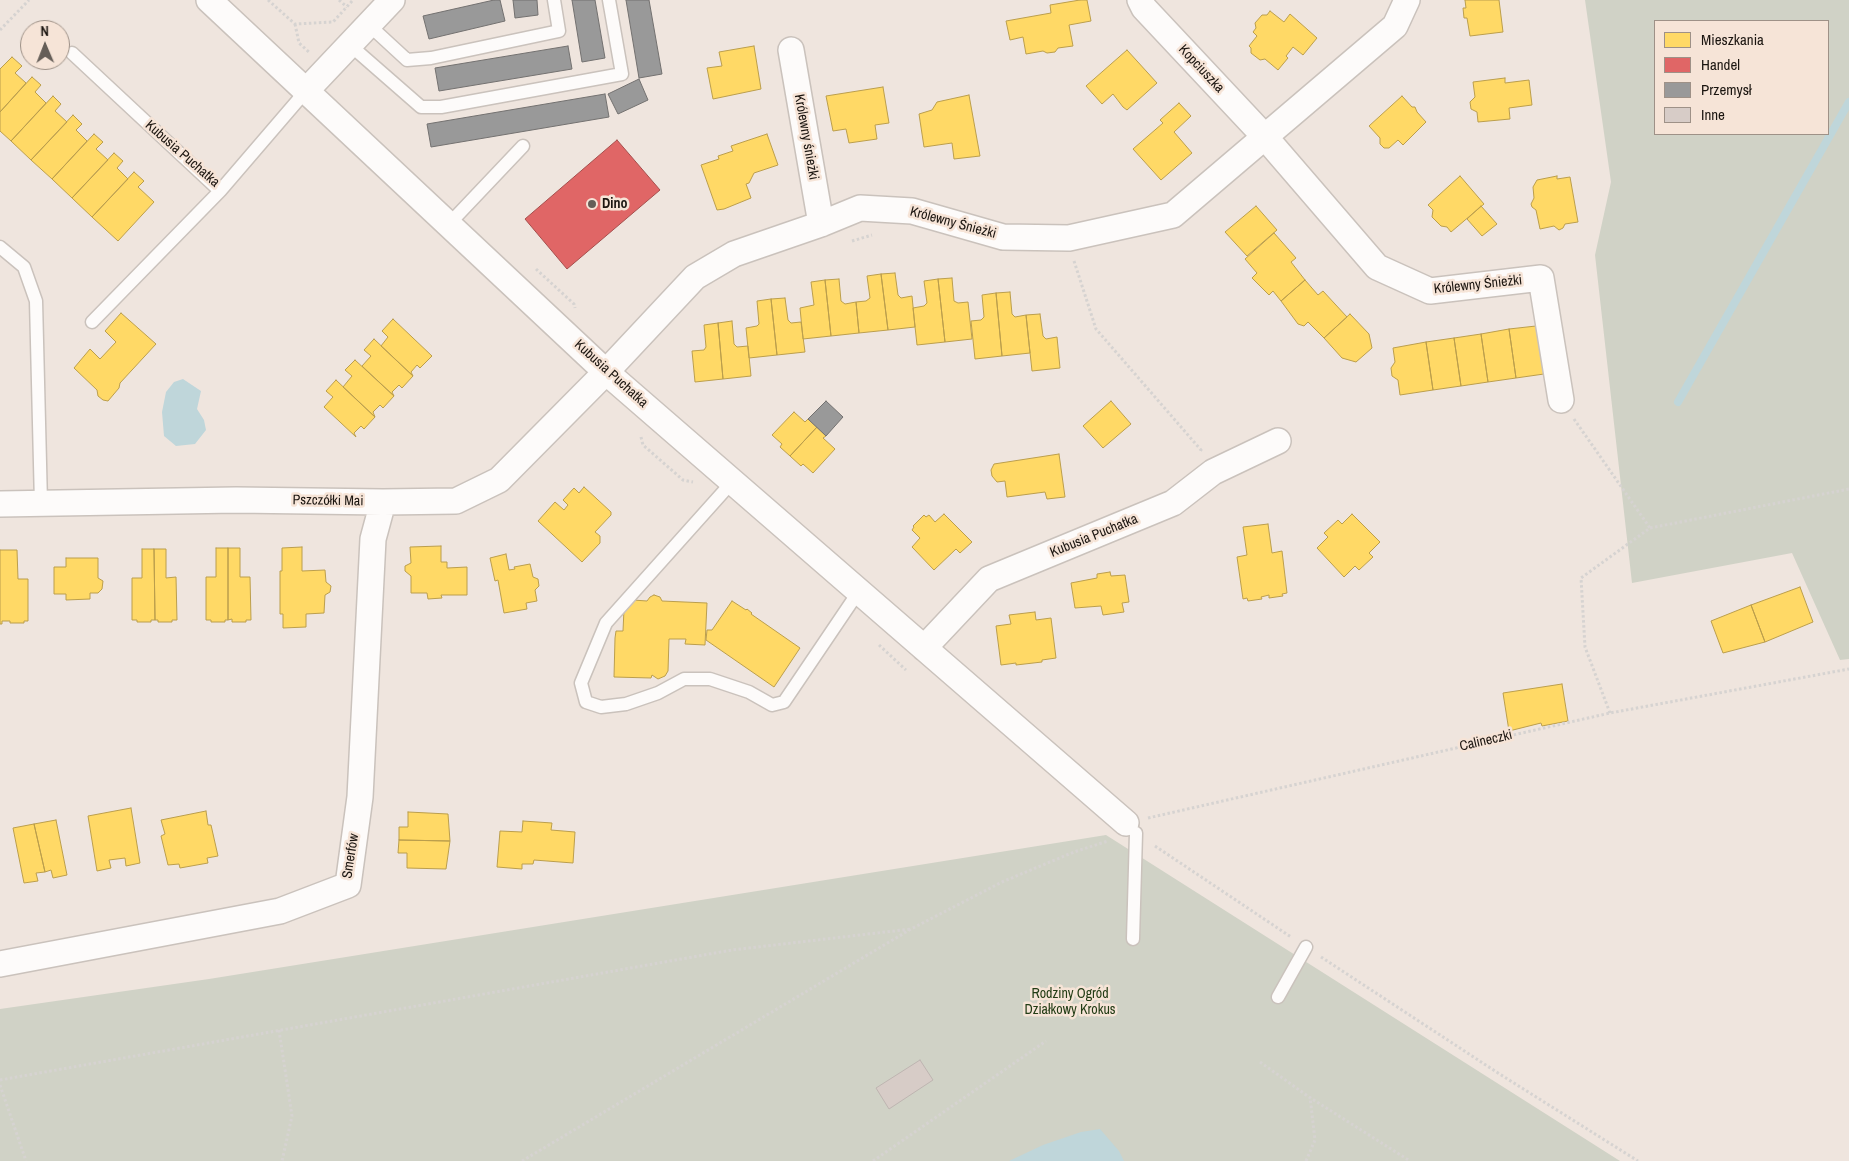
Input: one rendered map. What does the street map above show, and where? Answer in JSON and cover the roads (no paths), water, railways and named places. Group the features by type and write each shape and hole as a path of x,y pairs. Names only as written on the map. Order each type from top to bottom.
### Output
{"street":[{"name":"Kubusia Puchatka","path":"209,0 606,372 1131,828"},
{"path":"306,92 392,0"},
{"name":"Kopciuszka","path":"1140,0 1144,8 1264,137"},
{"name":"Królewny Śnieżki","path":"606,372 695,277 734,254 821,224 860,208 912,211 1003,236 1069,238 1173,215 1395,26 1407,0"},
{"name":"Królewny śnieżki","path":"791,50 821,224"},
{"name":"Królewny Śnieżki","path":"1264,137 1377,267 1430,292 1541,278 1560,400"},
{"name":"Pszczółki Mai","path":"0,504 236,500 456,501 499,480 606,372"},
{"name":"Kubusia Puchatka","path":"924,648 989,579 1173,503 1213,472 1278,441"},
{"name":"Smerfów","path":"0,964 280,911 348,885 360,797 373,539 383,502"}],"lane":[{"path":"368,25 407,60 431,58 559,31 554,0"},
{"path":"350,45 421,107 441,108 622,74 609,0"},
{"name":"Kubusia Puchatka","path":"72,53 220,191 306,92"},
{"path":"450,224 523,146"},
{"path":"92,322 220,191"},
{"path":"0,247 24,267 36,300 41,504"},
{"path":"733,481 606,623 581,683 586,702 601,707 626,704 658,693 684,679 710,679 749,692 772,705 784,702 858,591"},
{"path":"1131,828 1133,938"},
{"path":"1278,997 1306,947"}],"water":[{"path":"183,379 201,391 197,409 204,420 206,430 195,444 176,446 164,436 162,412 166,392 174,382"},
{"path":"1100,1129 1119,1151 1124,1161 1009,1161 1043,1145 1081,1132"}],"waterway":[{"path":"1678,402 1849,102"}],"place":[{"name":"Dino","path":"592,204"}],"park label":[{"name":"Rodziny Ogród Działkowy Krokus","path":"1070,1002"}]}
